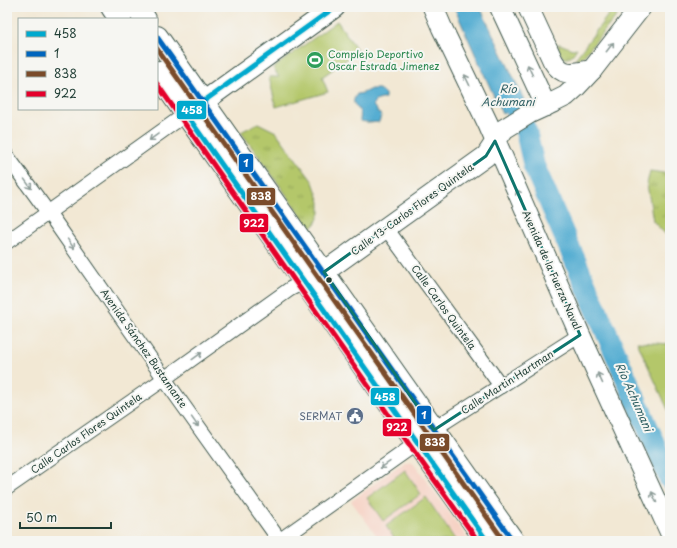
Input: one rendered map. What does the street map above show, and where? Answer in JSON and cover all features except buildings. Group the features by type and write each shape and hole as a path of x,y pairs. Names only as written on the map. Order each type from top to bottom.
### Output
{"main road":[{"path":"112,7 119,18"},
{"path":"136,7 144,18"},
{"path":"194,108 335,7"},
{"name":"Avenida de la Fuerza Naval","path":"434,7 442,28 500,135 580,335 670,532"},
{"path":"500,7 538,110"},
{"path":"528,7 557,68 567,73 575,74 592,70"},
{"path":"500,135 538,110 566,96 576,87 592,70 640,8"},
{"path":"158,39 194,108 304,282 487,541"},
{"path":"158,73 194,108 324,272 512,541"},
{"name":"Calle 13-Carlos Flores Quintela","path":"324,272 486,156 500,135"},
{"path":"304,282 324,272"}],"street":[{"path":"7,242 194,108"},
{"name":"Avenida Sánchez Bustamante","path":"7,156 279,541"},
{"name":"Calle Carlos Quintela","path":"386,228 502,386"},
{"name":"Calle Carlos Flores Quintela","path":"7,488 165,379 290,289 304,282"},
{"name":"Calle Martin Hartman","path":"434,430 580,335"},
{"path":"279,541 417,443"}],"highlighted area":[{"path":"495,141 580,335 434,430 324,272 486,156"}],"shaded area":[{"path":"407,461 414,463 469,541 370,541 377,536 351,501"}],"green space":[{"path":"604,7 624,7 582,58 577,60 575,59 608,15"},
{"name":"Complejo Deportivo Oscar Estrada Jimenez","path":"337,21 358,51 322,77 328,92 276,107 269,77 279,77 273,68"},
{"path":"558,44 572,49 577,48 571,56 566,58 560,54"},
{"path":"258,123 276,132 313,182 320,202 320,213 315,225 311,229 241,132"},
{"path":"650,171 670,174 670,223 668,237 653,221 647,184"},
{"path":"637,342 670,344 670,414"},
{"path":"405,470 421,494 383,521 367,498"},
{"path":"426,497 456,541 396,541 386,526"}],"water":[{"name":"Río Achumani","path":"454,7 480,7 525,102 502,114"},
{"path":"371,89 379,89 385,94 385,98 375,101 373,104 381,116 379,122 360,121 359,110 354,103 357,94"}],"waterway":[{"name":"Río Achumani","path":"502,81 526,131 534,166 670,479"}],"transit line":[{"name":"458","path":"335,7 186,114 487,541"},
{"name":"1","path":"158,38 513,541"},
{"name":"838","path":"158,50 504,541"},
{"name":"922","path":"158,85 478,541"}],"place":[{"name":"Complejo Deportivo Oscar Estrada Jimenez","path":"315,60"},
{"name":"SERMAT","path":"355,416"}]}
